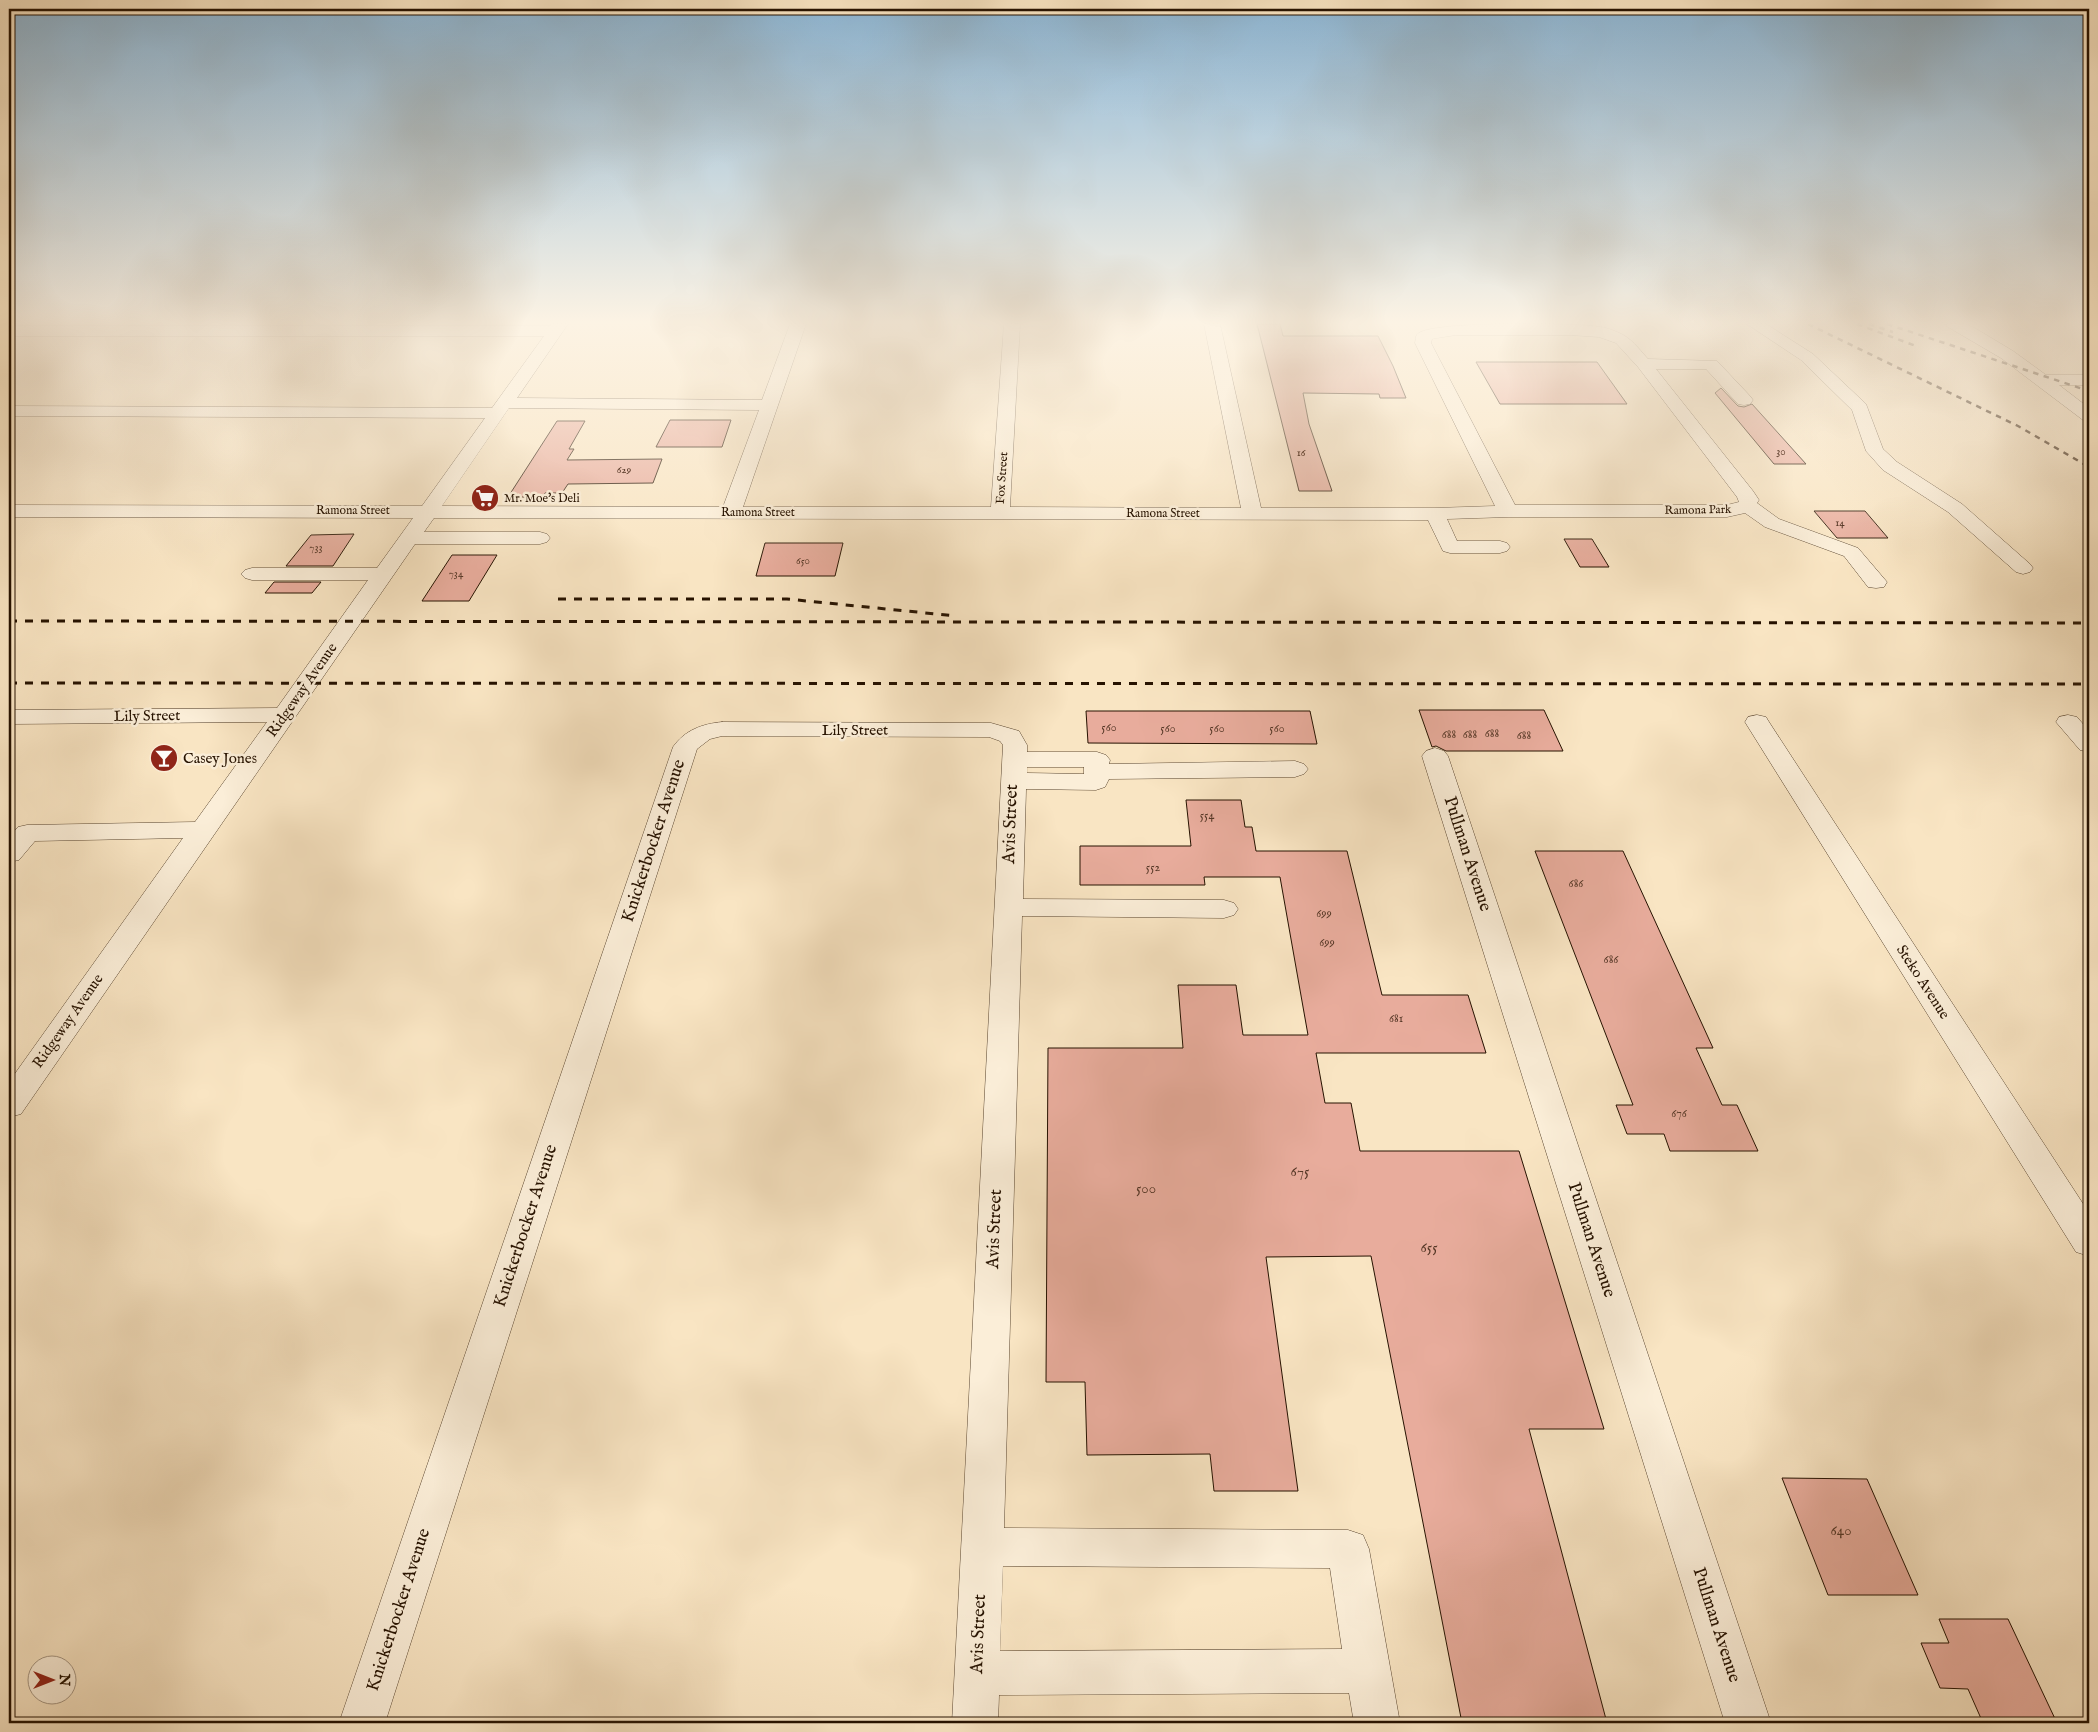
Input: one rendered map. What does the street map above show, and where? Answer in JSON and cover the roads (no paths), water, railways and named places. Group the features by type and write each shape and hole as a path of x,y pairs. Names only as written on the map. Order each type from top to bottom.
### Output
{"street":[{"name":"Ridgeway Avenue","path":"9,1106 503,405"},
{"name":"Fox Street","path":"1000,513 1007,405"},
{"path":"1229,405 1252,513"},
{"name":"Ramona Park","path":"1454,405 1508,511 1727,511 1747,505 1749,500 1746,495 1676,405"},
{"path":"1857,405 1860,408 1875,451 1890,466 1914,484 1956,508 2023,568"},
{"path":"2074,405 2089,416"},
{"path":"9,411 769,406 731,512"},
{"path":"1747,505 1772,524 1851,552 1876,582"},
{"name":"Ramona Street","path":"9,511 429,510 1435,514 1508,511"},
{"path":"506,538 522,511"},
{"path":"1435,514 1450,547 1500,547"},
{"path":"409,538 540,538"},
{"path":"252,574 384,574"},
{"name":"Lily Street","path":"9,717 284,715"},
{"name":"Steko Avenue","path":"1757,722 2089,1242"},
{"path":"2068,722 2089,745"},
{"name":"Lily Street","path":"700,734 722,729 991,730 1012,759 1096,782 1096,772 1295,769"},
{"name":"Knickerbocker Avenue","path":"362,1723 685,748 692,738 700,734"},
{"name":"Pullman Avenue","path":"1435,756 1748,1723"},
{"name":"Avis Street","path":"975,1723 1008,907 1012,759"},
{"path":"9,854 27,833 203,830"},
{"path":"1008,907 1224,909"},
{"path":"982,1547 1348,1549 1377,1723"},
{"path":"977,1672 1368,1671"}],"railway":[{"path":"1974,405 2018,426 2089,467"},
{"path":"558,599 787,599 956,616"},
{"path":"9,621 2089,623"},
{"path":"9,683 2089,684"}],"place":[{"name":"Mr. Moe's Deli","path":"485,498"},
{"name":"Casey Jones","path":"164,758"}]}
